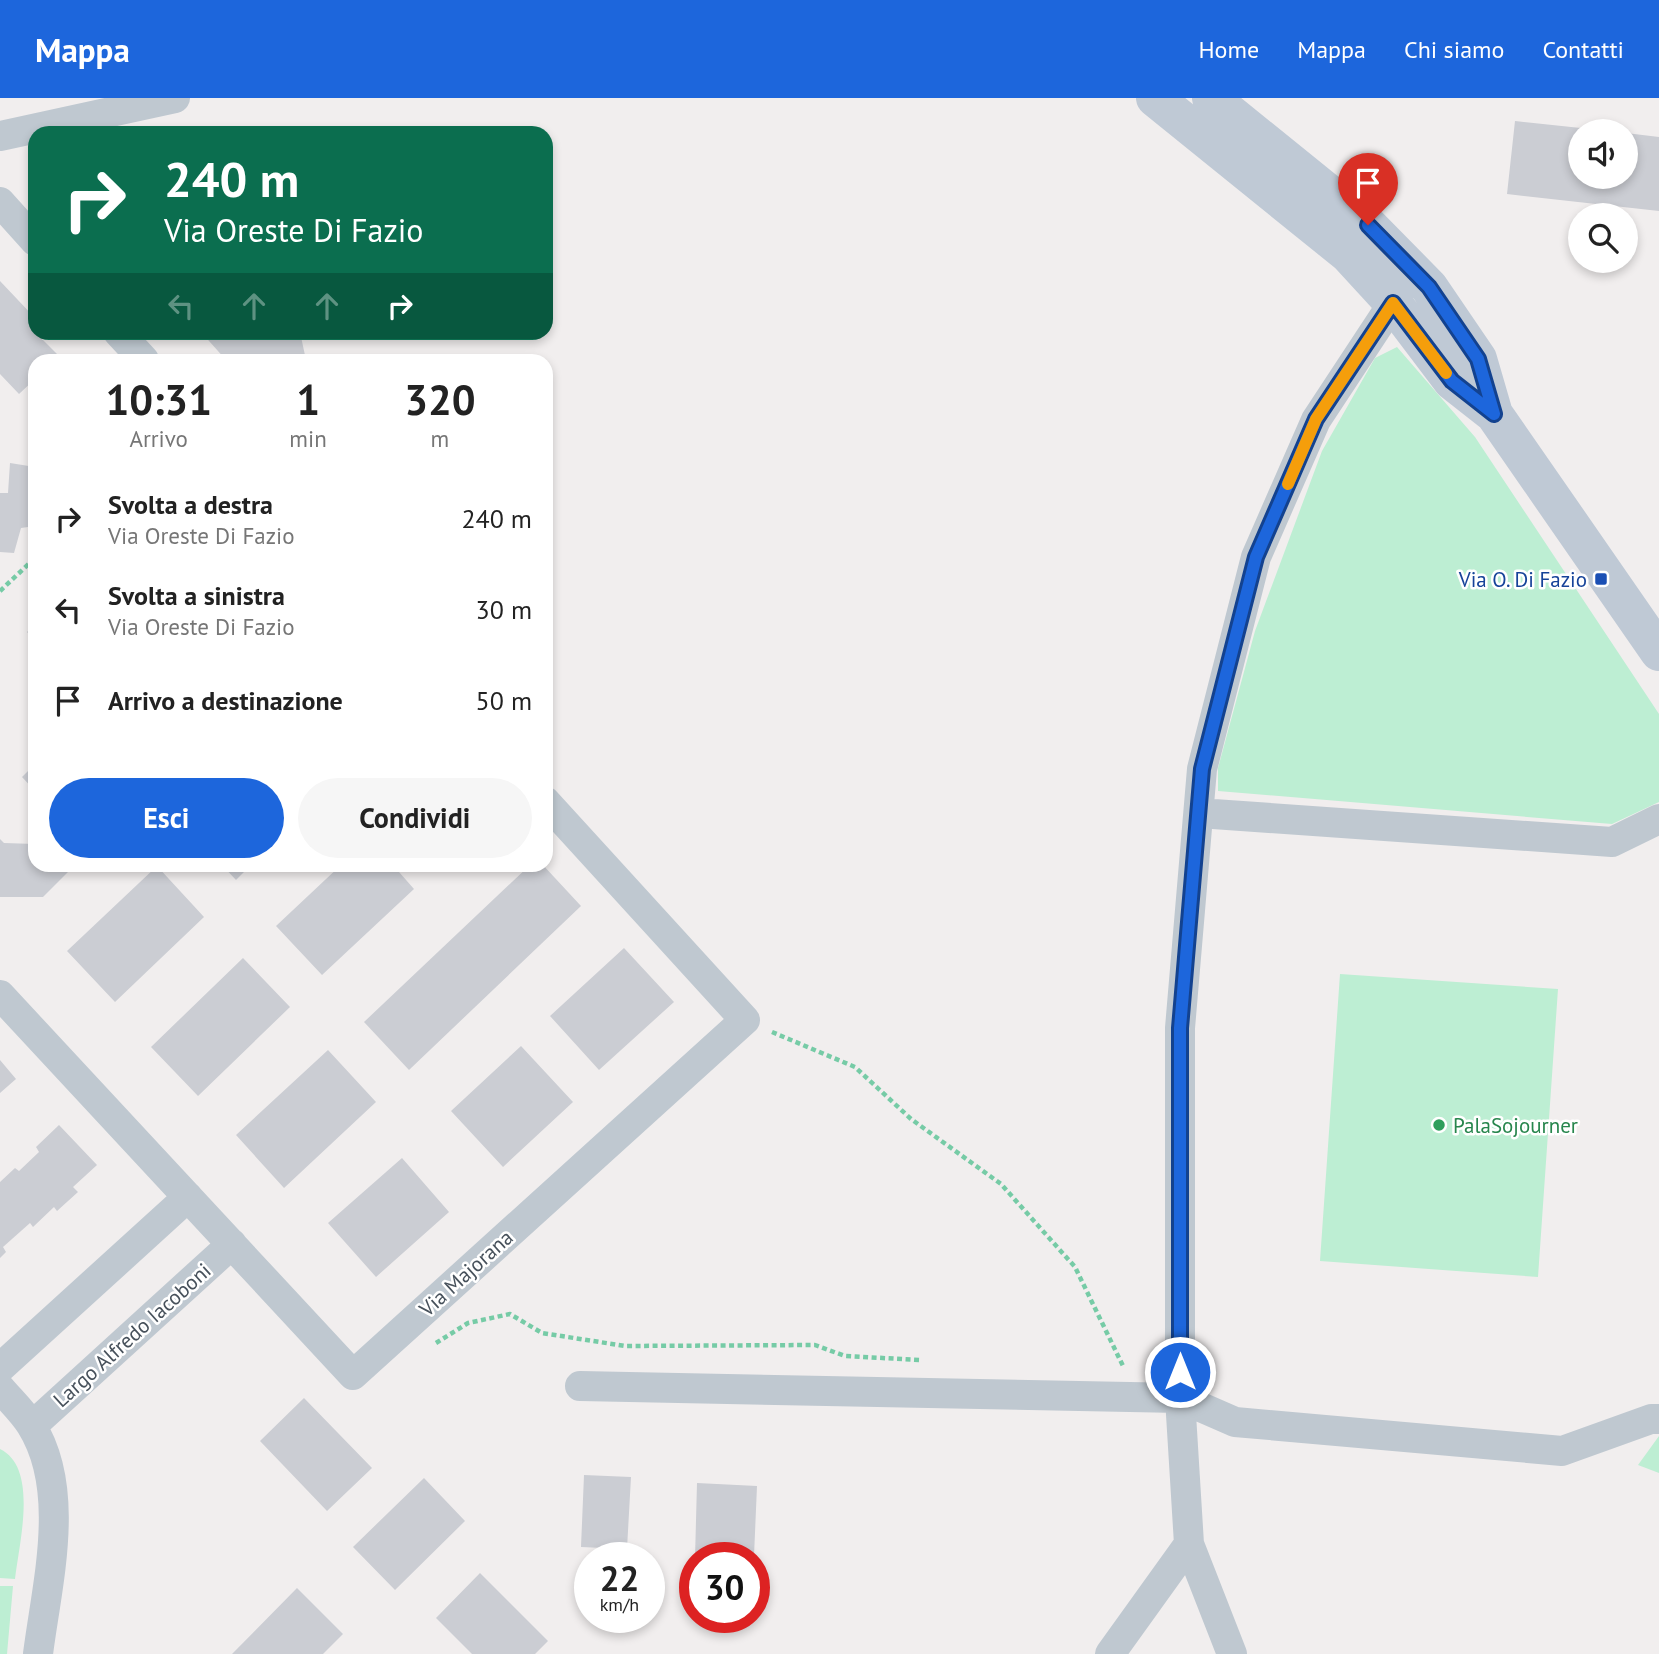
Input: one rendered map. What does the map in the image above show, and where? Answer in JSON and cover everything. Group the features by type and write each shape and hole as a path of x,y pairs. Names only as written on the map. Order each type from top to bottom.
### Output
{"street":[{"path":"46,126 175,98"},
{"path":"1154,98 1348,254 1393,303 1452,381 1494,414 1659,652"},
{"path":"1211,98 1368,225 1429,287 1478,359 1494,414"},
{"path":"0,136 28,130"},
{"path":"0,202 28,233"},
{"path":"1232,1654 1189,1544 1180,1398 1180,1028 1202,769 1256,557 1316,419 1393,303"},
{"path":"125,340 138,354"},
{"path":"553,810 745,1020"},
{"path":"1199,813 1612,842 1659,819"},
{"name":"Via Majorana","path":"0,995 353,1376 745,1020"},
{"path":"0,1368 188,1197"},
{"name":"Largo Alfredo Iacoboni","path":"32,1426 232,1244"},
{"path":"580,1386 1180,1398 1235,1422 1562,1451 1651,1419 1659,1419"},
{"path":"0,1388 32,1426 48,1465 55,1522 38,1654"},
{"path":"1110,1654 1189,1544"}],"path":[{"path":"0,591 28,565"},
{"path":"745,1020 855,1067 911,1119 1002,1184 1075,1267 1125,1370 1112,1369"},
{"path":"436,1344 468,1323 510,1314 542,1333 625,1346 815,1345 845,1356 925,1360"}],"green space":[{"path":"1397,347 1475,437 1659,714 1659,802 1612,824 1218,791 1218,768 1255,631 1322,451 1375,358"},
{"name":"PalaSojourner","path":"1340,974 1558,989 1538,1277 1320,1261"},
{"path":"1659,1436 1659,1473 1638,1465"},
{"path":"0,1449 12,1459 23,1489 24,1508 15,1579 0,1578"},
{"path":"0,1586 13,1586 7,1654 0,1654"}],"building":[{"path":"1515,121 1568,127 1568,189 1638,189 1638,134 1659,137 1659,211 1638,209 1638,203 1587,203 1507,194"},
{"path":"0,281 28,311 28,340 43,340 57,354 28,354 28,386 19,394 0,374"},
{"path":"208,340 302,340 305,354 221,354"},
{"path":"10,463 28,466 28,527 21,528 14,553 0,552 0,493 8,493"},
{"path":"28,771 28,783 22,777"},
{"path":"0,839 4,843 28,844 28,872 68,872 43,897 0,897"},
{"path":"151,872 163,872 204,917 115,1002 67,951"},
{"path":"228,872 244,872 236,880"},
{"path":"333,872 399,872 414,889 322,975 276,926"},
{"path":"523,872 549,872 581,906 409,1070 364,1022"},
{"path":"624,948 674,1002 599,1070 550,1016"},
{"path":"243,958 290,1007 198,1096 151,1047"},
{"path":"521,1046 573,1102 503,1167 451,1111"},
{"path":"328,1050 376,1102 284,1188 236,1135"},
{"path":"0,1060 16,1079 0,1093"},
{"path":"59,1125 97,1165 73,1187 78,1192 57,1211 54,1207 33,1227 30,1223 3,1247 6,1252 0,1258 0,1182 15,1168 19,1171 39,1152 36,1147"},
{"path":"402,1158 449,1212 376,1277 328,1223"},
{"path":"304,1398 372,1468 327,1511 260,1441"},
{"path":"584,1475 631,1477 627,1542 581,1542"},
{"path":"424,1478 465,1521 395,1590 353,1547"},
{"path":"697,1483 757,1486 755,1542 695,1542"},
{"path":"480,1573 548,1641 535,1654 472,1654 436,1618"},
{"path":"297,1588 343,1634 323,1654 232,1654"}],"slow traffic":[{"path":"1288,484 1316,419 1393,303 1446,373"}],"place":[{"name":"Via O. Di Fazio","path":"1601,579"},
{"name":"PalaSojourner","path":"1439,1125"}],"route":[{"path":"1180,1372 1180,1028 1202,769 1256,557 1316,419 1393,303 1452,381 1494,414 1478,359 1429,287 1368,225"}]}
